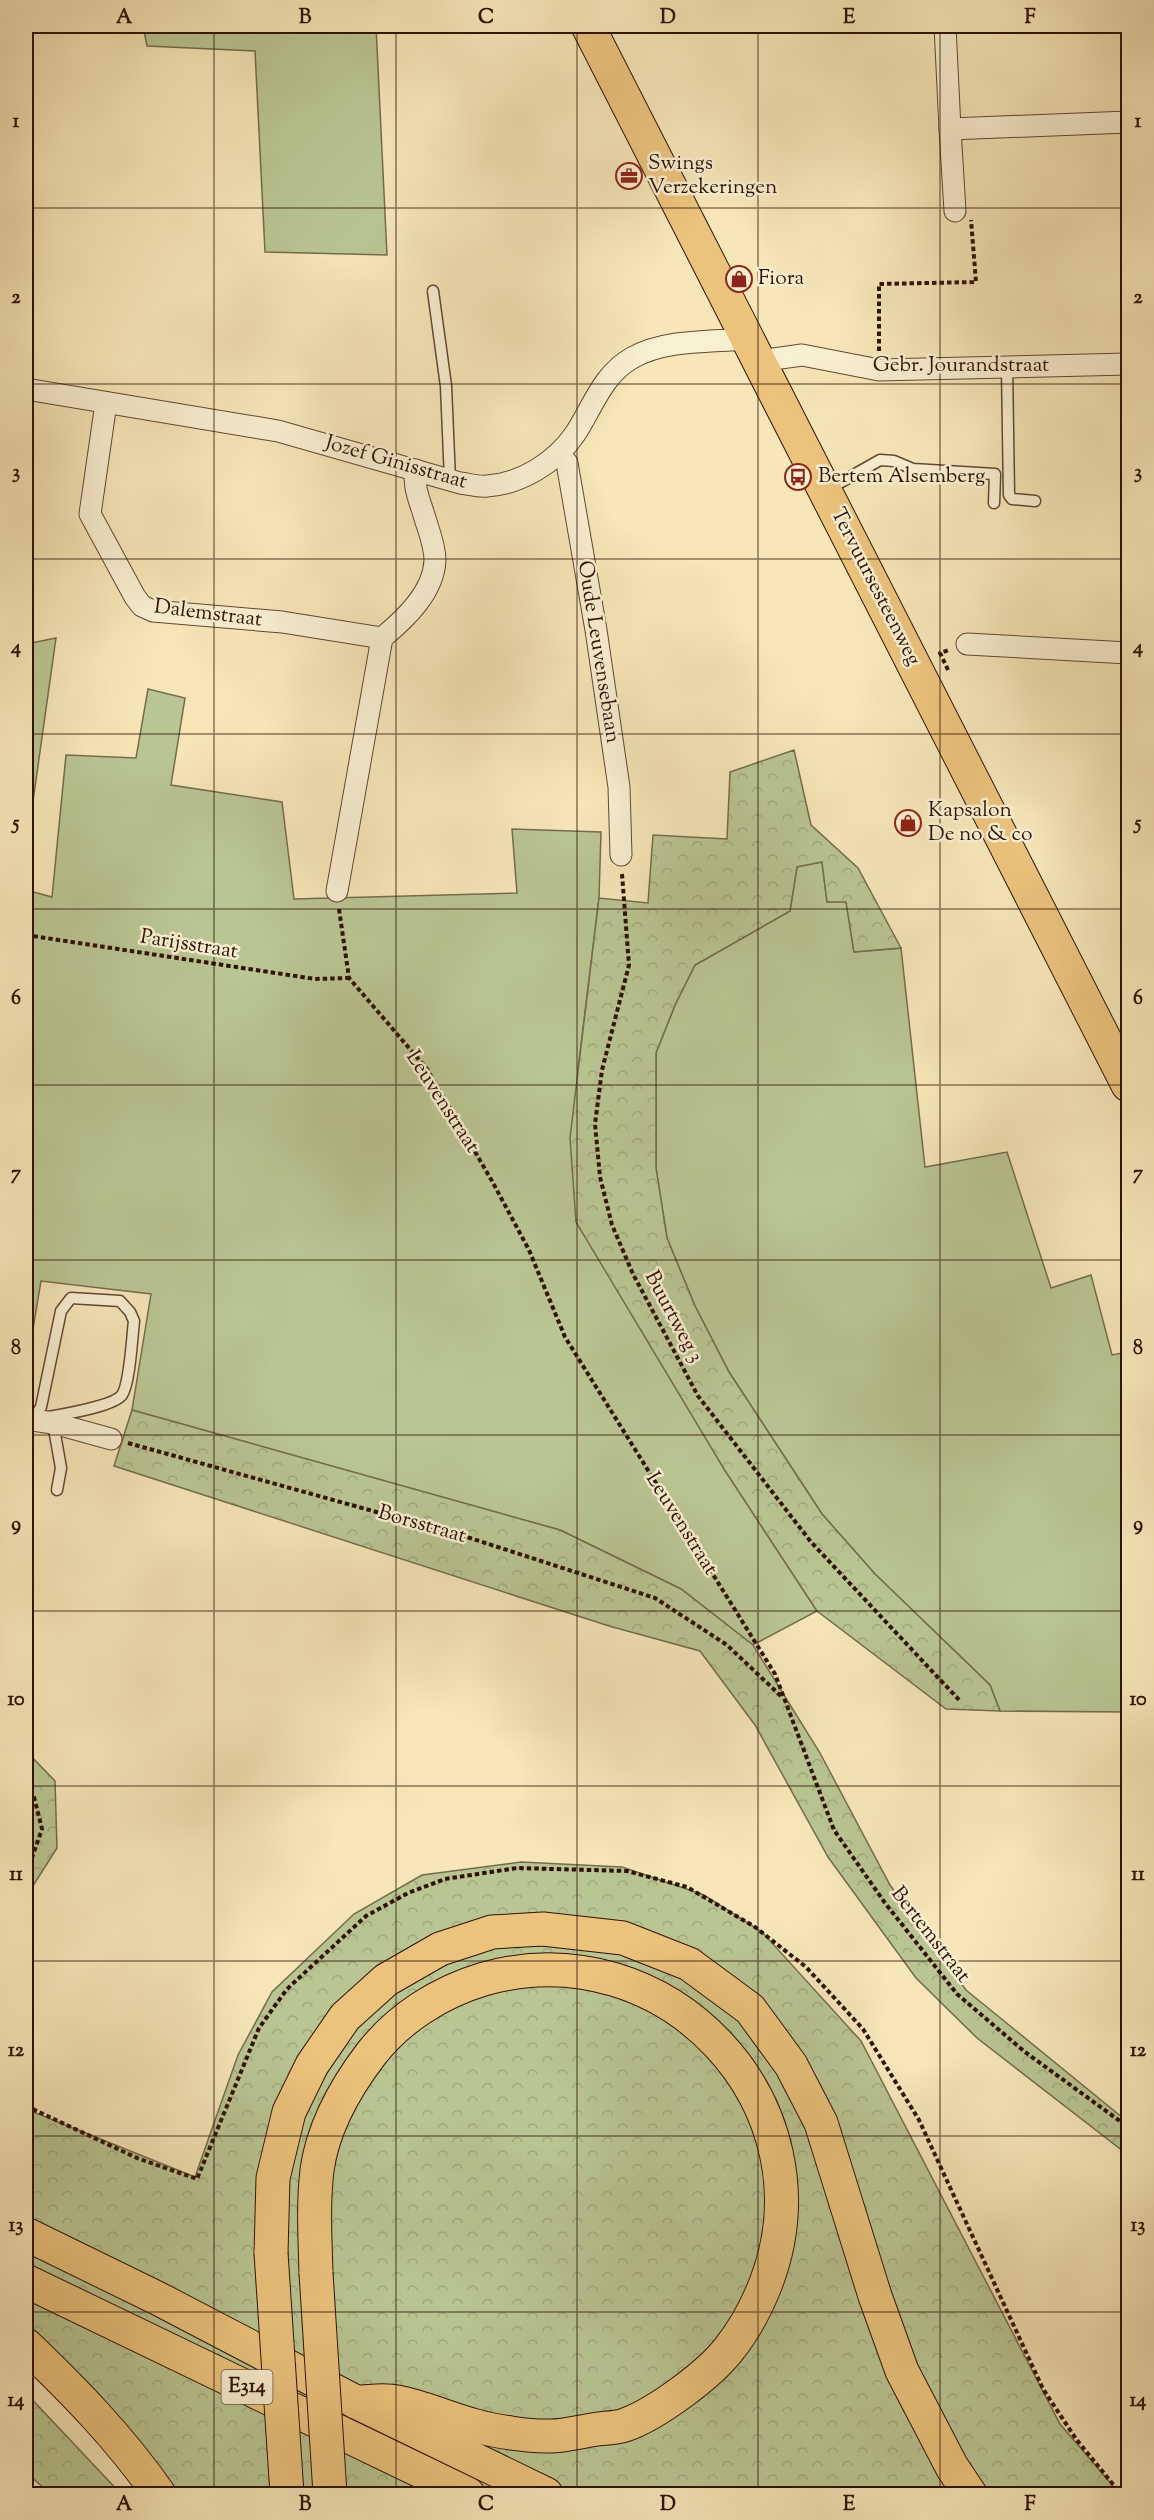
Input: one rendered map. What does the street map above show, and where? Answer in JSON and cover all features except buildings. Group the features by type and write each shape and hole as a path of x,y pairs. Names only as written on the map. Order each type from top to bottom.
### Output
{"main road":[{"name":"Tervuursesteenweg","path":"588,26 1128,1085"},
{"path":"287,2494 271,2253 273,2178 289,2112 312,2065 345,2017 386,1980 440,1949 492,1932 543,1929 623,1938 689,1964 750,2009 791,2066 821,2123 875,2296 902,2371 952,2467 970,2494"},
{"path":"330,2494 316,2273 317,2169 330,2121 355,2075 383,2039 420,2009 459,1987 498,1975 535,1969 577,1971 639,1988 666,2001 714,2038 750,2085 768,2127 779,2168 781,2215 774,2260 758,2304 728,2350 681,2393 625,2425 550,2436 479,2427 395,2401 356,2402"},
{"name":"E314","path":"26,2234 157,2298 356,2402 546,2494"},
{"name":"E314","path":"26,2281 468,2494"},
{"path":"26,2345 85,2402 138,2464 159,2494"}],"street":[{"path":"945,26 955,211"},
{"path":"950,129 1128,122"},
{"name":"Jozef Ginisstraat","path":"26,388 278,431 450,480 485,486 503,484 540,468 559,453 574,435 604,384 618,368 647,350 672,346 754,350"},
{"name":"Gebr. Jourandstraat","path":"754,350 802,355 879,370 1128,364"},
{"name":"Dalemstraat","path":"106,403 90,514 142,606 153,611 282,622 382,638"},
{"name":"Oude Leuvensebaan","path":"559,453 567,463 596,630 619,787 621,855"},
{"path":"337,891 382,638 399,624 431,581 435,559 432,539 414,482 416,470"},
{"path":"967,644 1128,653"},
{"path":"37,1421 111,1439"}],"lane":[{"path":"433,291 446,386 450,480"},
{"path":"1007,367 1009,495 1012,499 1035,501"},
{"path":"826,490 880,460 913,469 995,474 994,503"},
{"path":"37,1421 109,1403 121,1396 126,1386 135,1321 120,1301 71,1298 61,1311 37,1421 61,1468 57,1490"}],"path":[{"path":"879,370 879,284 976,282 970,210 955,211"},
{"name":"Buurtweg 3","path":"621,855 629,965 602,1070 595,1124 600,1177 612,1225 633,1274 698,1396 811,1542 961,1702"},
{"path":"337,891 349,978"},
{"name":"Parijsstraat","path":"26,935 315,979 349,978"},
{"name":"Leuvenstraat","path":"349,978 426,1070 492,1180 529,1250 565,1337 757,1643 775,1674 786,1701"},
{"name":"Borsstraat","path":"111,1439 459,1535 655,1598 727,1645 786,1701"},
{"name":"Bertemstraat","path":"786,1701 834,1830 885,1903 957,1994 1025,2052 1128,2127"},
{"path":"26,1784 34,1797 42,1829 26,1875"},
{"path":"26,2106 137,2158 197,2179 260,2028 287,1989 366,1916 408,1893 445,1880 517,1868 627,1871 687,1887 755,1927 806,1966 862,2029 919,2120 1043,2389 1076,2439 1121,2494"}],"green space":[{"path":"143,26 376,26 387,255 265,252 255,51 147,46"},
{"path":"56,638 26,851 26,644"},
{"path":"148,689 185,698 171,785 282,802 294,899 517,893 512,829 601,832 599,898 578,1069 724,1469 817,1611 753,1645 681,1589 560,1530 132,1410 151,1294 41,1281 26,1371 26,890 52,897 66,755 136,758"},
{"path":"794,750 811,825 858,868 901,948 854,952 846,902 827,902 822,862 797,867 790,911 695,965 675,1005 656,1053 656,1168 667,1238 695,1306 729,1372 822,1514 875,1574 990,1685 1000,1711 946,1709 817,1611 724,1469 576,1222 570,1138 599,898 648,903 653,835 727,839 730,772"},
{"path":"822,862 827,902 846,901 854,952 901,948 925,1167 1007,1152 1051,1288 1091,1275 1112,1355 1128,1352 1128,1712 1000,1711 990,1685 875,1574 822,1514 729,1372 695,1306 667,1238 656,1168 656,1053 675,1005 695,965 790,911 797,866"},
{"path":"132,1410 560,1530 681,1589 753,1645 820,1753 890,1885 966,1990 1128,2122 1128,2155 977,2038 916,1978 828,1857 755,1725 700,1651 609,1626 114,1466"},
{"path":"26,1751 55,1781 57,1848 26,1897"},
{"path":"521,1862 622,1867 704,1895 762,1932 861,2041 1060,2424 1120,2494 164,2494 26,2345 26,2109 195,2177 238,2055 272,1992 354,1914 422,1875"},
{"path":"26,2393 121,2494 50,2494 26,2472"}],"place":[{"name":"Swings Verzekeringen","path":"629,176"},
{"name":"Fiora","path":"739,279"},
{"name":"Bertem Alsemberg","path":"798,477"},
{"name":"Kapsalon De no & co","path":"908,823"}]}
